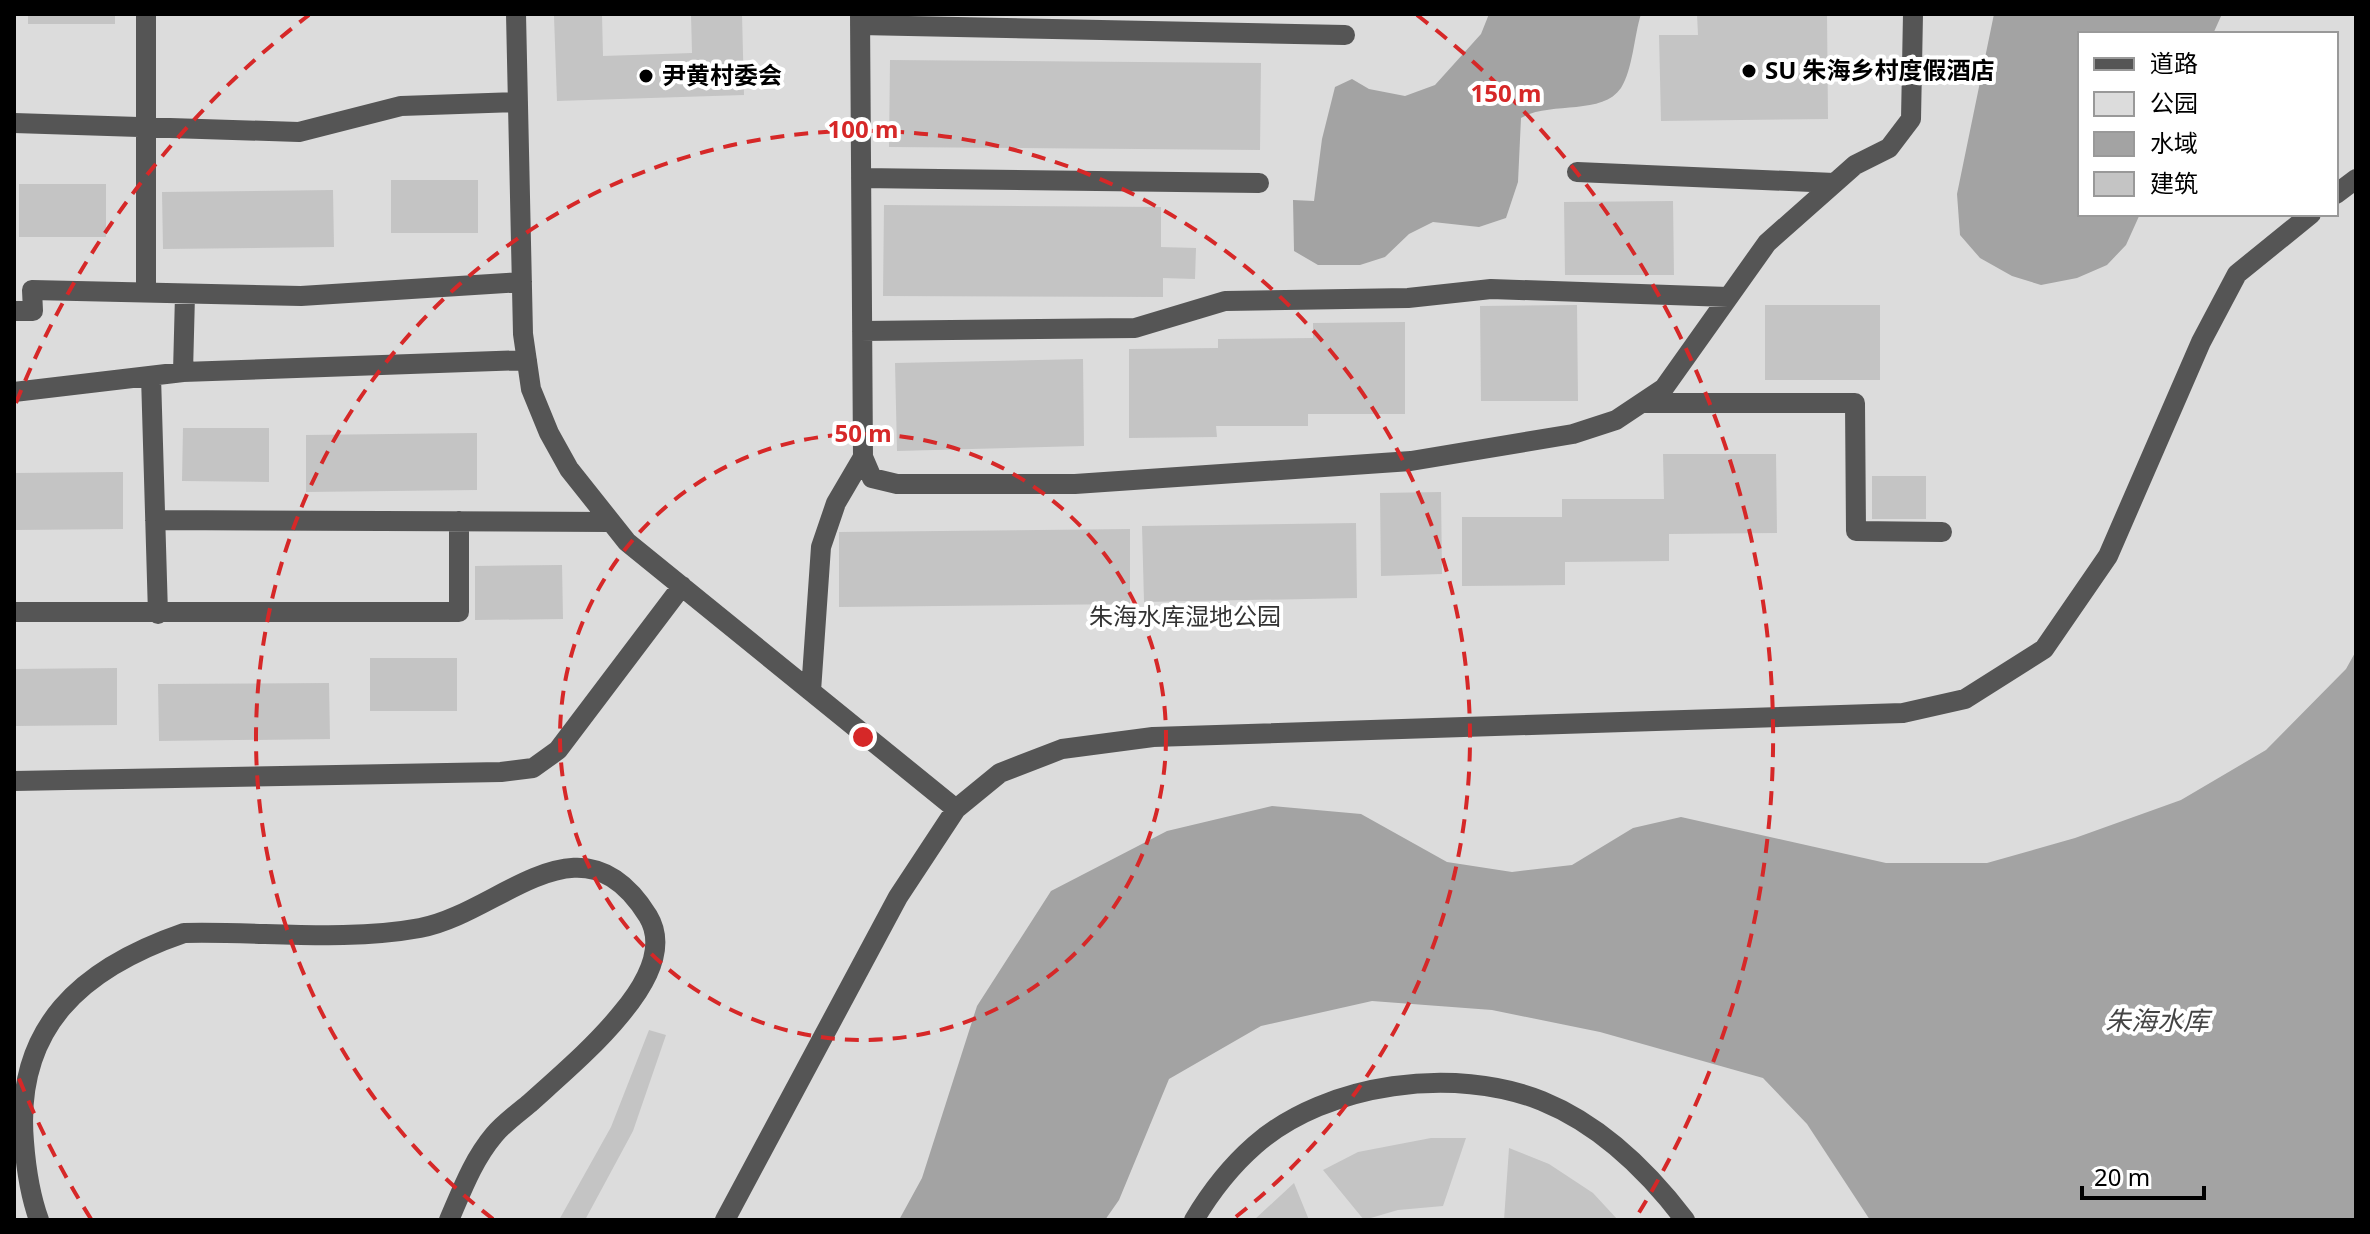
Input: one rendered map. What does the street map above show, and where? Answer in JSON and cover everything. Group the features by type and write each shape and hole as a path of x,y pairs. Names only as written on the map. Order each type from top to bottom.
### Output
{"street":[{"path":"146,14 146,293"},
{"path":"516,14 522,282 527,360 531,389 549,433 569,469 627,542 956,809"},
{"path":"1345,35 860,19 863,457 872,478 897,484 1075,484 1411,461 1573,434 1616,420 1664,388 1767,243 1855,165 1889,148 1911,119 1913,14"},
{"path":"14,123 299,132 401,106 518,102"},
{"path":"1577,172 1834,183"},
{"path":"861,178 1259,183"},
{"path":"2338,192 2356,179"},
{"path":"725,1220 898,897 956,809 1000,773 1062,749 1153,737 1903,713 1965,699 2044,649 2108,556 2201,342 2237,274 2309,216"},
{"path":"14,311 33,311 32,290 301,296 522,282"},
{"path":"862,331 1135,328 1225,301 1408,298 1491,289 1728,297"},
{"path":"183,372 185,295"},
{"path":"14,392 183,372 527,360"},
{"path":"151,376 158,614"},
{"path":"1642,403 1855,403 1856,531 1942,532"},
{"path":"811,691 821,547 836,503 863,457"},
{"path":"155,520 610,522"},
{"path":"14,612 459,612 459,521"},
{"path":"14,781 501,772 533,768 558,750 682,586"},
{"path":"39,1220 26,1171 21,1106 27,1071 39,1035 66,1000 112,967 158,942 184,933 361,934 422,928 457,916 525,879 552,872 608,872 631,890 651,920 655,941 650,972 621,1014 495,1133 474,1162 449,1220"},
{"path":"1194,1220 1210,1194 1256,1144 1306,1113 1367,1091 1418,1082 1489,1087 1542,1101 1617,1145 1654,1180 1685,1220"}],"green space":[{"name":"朱海水库湿地公园","path":"14,14 2356,14 2356,1220 14,1220"}],"water":[{"path":"1489,14 1641,14 1628,72 1621,88 1612,97 1521,118 1518,182 1506,218 1479,227 1433,222 1409,234 1385,257 1360,265 1318,265 1294,251 1293,200 1314,201 1322,139 1335,87 1352,79 1369,89 1405,96 1435,85 1481,34"},
{"path":"1994,14 2222,14 2214,32 2078,32 2078,216 2139,216 2126,245 2107,265 2077,278 2041,285 2012,276 1980,258 1960,235 1957,194"},
{"name":"朱海水库","path":"2356,651 2356,1220 1870,1220 1807,1124 1763,1078 1600,1032 1492,1010 1372,1001 1261,1026 1169,1079 1119,1200 1105,1220 899,1220 922,1178 977,1006 1051,891 1167,831 1272,806 1361,814 1447,862 1512,872 1572,865 1633,828 1681,817 1886,863 1987,863 2075,838 2181,800 2266,750 2346,669"}],"building":[{"path":"28,14 115,14 115,24 28,24"},
{"path":"691,14 742,14 744,95 557,101 554,16 602,15 603,56 692,53"},
{"path":"1697,14 1827,14 1828,119 1661,121 1659,35 1698,35"},
{"path":"890,60 1261,63 1260,150 889,147"},
{"path":"391,180 478,180 478,233 391,233"},
{"path":"19,184 106,184 106,237 19,237"},
{"path":"333,190 334,247 163,249 162,192"},
{"path":"1673,201 1674,275 1565,275 1564,202"},
{"path":"884,205 1161,207 1161,247 1196,248 1195,279 1163,278 1163,297 883,296"},
{"path":"1577,305 1578,401 1481,401 1480,306"},
{"path":"1765,305 1880,305 1880,380 1765,380"},
{"path":"1405,322 1405,414 1308,414 1308,426 1216,426 1217,437 1129,438 1129,349 1218,348 1218,339 1313,338 1313,323"},
{"path":"1083,359 1084,446 897,451 895,363"},
{"path":"183,428 269,428 269,482 182,481"},
{"path":"477,433 477,490 306,492 306,435"},
{"path":"1663,454 1776,454 1777,533 1669,534 1669,561 1565,562 1565,585 1462,586 1462,517 1562,517 1562,499 1664,499"},
{"path":"123,472 123,529 14,530 14,473"},
{"path":"1872,476 1926,476 1926,519 1872,519"},
{"path":"1441,492 1442,574 1381,576 1380,493"},
{"path":"1356,523 1357,598 1144,602 1142,526"},
{"path":"1130,529 1130,604 839,607 839,532"},
{"path":"562,565 563,619 475,620 475,566"},
{"path":"370,658 457,658 457,711 370,711"},
{"path":"117,668 117,725 14,726 14,669"},
{"path":"329,683 330,739 159,741 158,684"},
{"path":"649,1030 666,1035 633,1131 585,1220 559,1220 611,1127"},
{"path":"1431,1138 1466,1138 1443,1206 1398,1210 1364,1220 1323,1170 1358,1152"},
{"path":"1509,1148 1549,1164 1593,1193 1618,1220 1504,1220"},
{"path":"1294,1183 1309,1220 1254,1220"}],"place":[{"name":"SU 朱海乡村度假酒店","path":"1749,71"},
{"name":"尹黄村委会","path":"646,76"}]}
